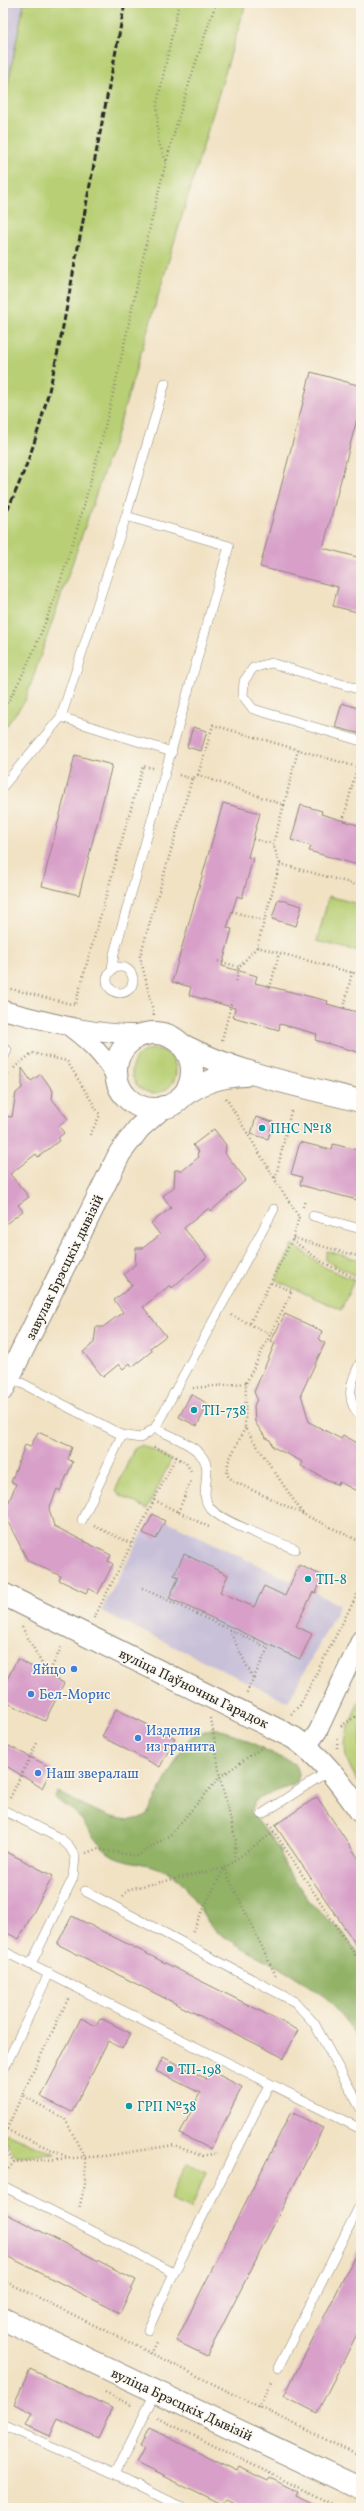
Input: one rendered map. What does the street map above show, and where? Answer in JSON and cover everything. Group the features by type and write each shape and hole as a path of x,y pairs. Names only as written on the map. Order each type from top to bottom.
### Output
{"street":[{"name":"завулак Брэсцкіх дывізій","path":"3,1010 71,1027 120,1035 150,1024"},
{"path":"150,1024 182,1045 192,1062 192,1072 187,1090 172,1103 148,1108 134,1103 119,1084 117,1064 122,1051 128,1043 150,1024"},
{"name":"завулак Брэсцкіх дывізій","path":"71,1027 96,1048 107,1060 119,1084 126,1122 124,1145"},
{"name":"завулак Брэсцкіх дывізій","path":"182,1045 200,1054 256,1074 361,1101"},
{"name":"завулак Брэсцкіх дывізій","path":"5,1380 124,1145 139,1128 198,1085 216,1077 256,1074"},
{"name":"вуліца Паўночны Гарадок","path":"3,1594 282,1730 307,1747 330,1770 361,1812"},
{"path":"307,1747 318,1731 361,1639"},
{"name":"вуліца Брэсцкіх Дывізій","path":"3,2319 361,2489"}],"lane":[{"path":"3,786 61,717 126,516 165,383"},
{"path":"112,969 114,954 229,546 126,516"},
{"path":"361,690 271,663 253,668 244,681 243,696 253,709 361,741"},
{"path":"61,717 172,752"},
{"path":"3,1059 7,1050"},
{"path":"5,1380 122,1435 140,1438 156,1428 274,1209"},
{"path":"313,1216 361,1229"},
{"path":"361,1361 353,1378 350,1395 353,1405 361,1416"},
{"path":"156,1428 193,1448 205,1460 208,1479 205,1497 213,1512 295,1549"},
{"path":"82,1520 122,1435"},
{"path":"262,1814 330,1770"},
{"path":"4,1810 60,1839 69,1846 75,1856 74,1878 31,1964"},
{"path":"85,1891 286,1995 305,2011 314,2023 361,2110"},
{"path":"3,1951 361,2129"},
{"path":"3,2071 49,1973"},
{"path":"148,2330 174,2273 270,2085"},
{"path":"3,2186 174,2273"},
{"path":"278,2368 361,2203"},
{"path":"115,2474 156,2391"},
{"path":"3,2425 115,2474 183,2508"}],"path":[{"path":"166,161 158,141 157,104 179,3"},
{"path":"3,710 32,653 88,493 121,363 166,161 184,100 216,3"},
{"path":"150,1024 140,956 192,779 198,775 213,725 361,768"},
{"path":"235,988 239,967 256,947 280,864 273,844 298,750"},
{"path":"3,987 75,1004 143,766 192,779"},
{"path":"343,821 357,767"},
{"path":"198,775 284,804"},
{"path":"253,838 273,844"},
{"path":"280,864 361,886"},
{"path":"232,911 264,921"},
{"path":"256,947 361,975"},
{"path":"270,988 279,953"},
{"path":"218,961 239,967"},
{"path":"344,1008 352,972"},
{"path":"222,1040 232,1001"},
{"path":"3,1080 32,1053 67,1061 100,1115 89,1137"},
{"path":"223,1093 299,1218 293,1239 250,1324"},
{"path":"275,1180 291,1111"},
{"path":"293,1239 361,1257"},
{"path":"293,1239 322,1262 361,1281"},
{"path":"271,1283 292,1291 246,1383 245,1428 228,1462 227,1475 233,1481 361,1542"},
{"path":"220,1309 270,1334"},
{"path":"178,1389 246,1383"},
{"path":"245,1428 303,1514"},
{"path":"149,1445 186,1463 193,1477 178,1512"},
{"path":"92,1622 176,1457"},
{"path":"154,1500 216,1531"},
{"path":"300,1705 361,1586"},
{"path":"142,1588 268,1648 245,1696"},
{"path":"22,1627 48,1675 62,1646"},
{"path":"229,1629 254,1678"},
{"path":"340,1726 361,1713"},
{"path":"211,1718 220,1776 236,1841 234,1861"},
{"path":"4,1810 37,1743"},
{"path":"75,1856 97,1849 137,1856 170,1835 220,1776 266,1744"},
{"path":"262,1814 361,1964"},
{"path":"118,1907 129,1889 224,1868 274,1832"},
{"path":"187,1943 224,1868"},
{"path":"224,1868 286,1995"},
{"path":"7,2130 74,1986"},
{"path":"22,2096 64,2119 85,2158 84,2192 80,2208 72,2222"},
{"path":"3,2128 70,2158"},
{"path":"3,2175 14,2162 85,2158 174,2145 201,2156 223,2152 242,2141"},
{"path":"3,2145 14,2162"},
{"path":"3,2280 259,2408 361,2457"},
{"path":"259,2408 278,2368"},
{"path":"103,2391 340,2507"}],"shaded area":[{"path":"3,3 24,3 3,109"},
{"path":"153,1514 340,1605 288,1702 101,1611"}],"green space":[{"path":"24,3 246,3 116,436 25,701 3,730 3,109"},
{"path":"329,896 361,905 360,952 317,941"},
{"path":"154,1049 166,1053 172,1059 176,1071 172,1083 166,1089 154,1093 142,1089 136,1083 132,1071 136,1059 142,1053"},
{"path":"293,1244 324,1267 354,1280 341,1310 276,1280"},
{"path":"327,1251 360,1260 360,1278 325,1260"},
{"path":"142,1445 171,1460 147,1509 117,1493 116,1489 134,1449"},
{"path":"361,1697 361,1785 348,1762 345,1751 345,1741 347,1731"},
{"path":"214,1728 234,1734 294,1764 298,1769 299,1776 295,1784 255,1801 251,1812 278,1847 286,1868 313,1906 343,1932 361,1958 361,2043 348,2024 322,1995 297,1977 229,1940 216,1931 204,1916 188,1891 176,1877 153,1866 120,1859 113,1856 98,1843 74,1812 54,1798 58,1792 91,1809 116,1818 128,1820 139,1818 148,1813 185,1743 193,1735"},
{"path":"6,2133 55,2154 15,2156 4,2138"},
{"path":"187,2163 206,2172 190,2208 170,2199"}],"building":[{"path":"311,372 361,386 361,420 357,419 323,548 361,558 361,613 333,606 338,587 260,567"},
{"path":"342,703 361,709 361,734 335,727"},
{"path":"193,727 207,731 201,751 187,747"},
{"path":"75,755 112,765 79,895 42,886"},
{"path":"223,803 260,813 248,857 253,858 242,898 237,896 227,928 232,929 222,966 257,976 255,983 328,1001 327,1004 361,1013 361,1053 315,1040 317,1034 280,1024 279,1030 233,1017 235,1008 189,995 191,987 172,982"},
{"path":"301,805 322,811 321,814 361,826 361,866 309,851 311,846 291,840"},
{"path":"278,899 302,906 296,926 272,919"},
{"path":"22,1068 31,1081 41,1074 53,1091 52,1099 68,1119 59,1126 64,1133 58,1138 60,1140 38,1157 36,1154 10,1174 29,1197 18,1205 23,1211 3,1226 3,1116 12,1117 16,1093 22,1088"},
{"name":"ПНС №18","path":"256,1117 273,1122 268,1139 251,1134"},
{"path":"214,1129 226,1145 225,1153 246,1180 211,1211 209,1208 184,1228 207,1257 172,1288 170,1285 143,1307 166,1336 150,1348 152,1351 132,1367 130,1363 123,1369 119,1364 103,1377 83,1352 94,1343 96,1327 103,1327 123,1312 114,1300 132,1286 124,1274 135,1265 136,1248 143,1248 160,1235 151,1223 171,1208 163,1196 174,1187 175,1170 183,1170 199,1157 197,1153 199,1152 193,1145"},
{"path":"300,1142 332,1150 333,1144 361,1151 361,1201 300,1185 302,1177 291,1174"},
{"path":"285,1314 322,1331 319,1340 325,1343 301,1394 309,1422 341,1439 343,1435 361,1445 361,1493 339,1482 338,1485 301,1466 303,1462 273,1447 270,1440 265,1437 255,1422 254,1406 257,1399 254,1392 275,1343 271,1341"},
{"name":"ТП-738","path":"191,1394 208,1404 197,1426 179,1417"},
{"path":"38,1432 72,1447 68,1459 73,1462 60,1491 57,1489 49,1509 54,1526 111,1555 108,1561 113,1564 98,1594 89,1588 86,1593 59,1580 61,1576 28,1561 4,1514 16,1484 11,1482 25,1445 30,1447"},
{"path":"153,1514 165,1521 156,1539 143,1533"},
{"path":"184,1554 228,1575 220,1592 254,1607 264,1586 285,1596 299,1565 323,1576 316,1593 313,1592 296,1626 312,1634 300,1659 169,1598 179,1577 174,1575"},
{"name":"Бел-Морис","path":"17,1659 64,1683 45,1721 3,1701 3,1688"},
{"name":"Изделия из гранита","path":"116,1709 175,1738 160,1767 102,1737"},
{"path":"3,1743 52,1768 42,1788 3,1764"},
{"path":"317,1797 361,1862 361,1952 275,1825"},
{"path":"3,1850 53,1876 19,1939 3,1931"},
{"path":"72,1916 298,2030 284,2058 57,1944"},
{"path":"81,2018 96,2026 100,2018 130,2033 122,2049 108,2041 72,2112 41,2097"},
{"path":"163,2057 207,2079 211,2071 242,2087 211,2149 180,2134 200,2093 156,2071"},
{"path":"291,2112 323,2128 207,2356 176,2341"},
{"path":"3,2212 136,2280 120,2313 3,2254"},
{"path":"361,2244 361,2326 317,2413 284,2396"},
{"path":"30,2369 112,2408 98,2438 58,2419 50,2436 26,2425 32,2413 14,2404"},
{"path":"149,2428 237,2471 239,2467 268,2481 270,2478 298,2492 296,2496 320,2508 244,2508 226,2499 222,2505 136,2463 144,2448 140,2446"}],"railway":[{"path":"3,518 30,456 57,358 125,3"}],"place":[{"name":"ПНС №18","path":"262,1128"},
{"name":"ТП-738","path":"194,1410"},
{"name":"ТП-8","path":"308,1579"},
{"name":"Яйцо","path":"74,1669"},
{"name":"Бел-Морис","path":"31,1694"},
{"name":"Изделия из гранита","path":"138,1738"},
{"name":"Наш звералаш","path":"38,1773"},
{"name":"ТП-198","path":"170,2069"},
{"name":"ГРП №38","path":"129,2106"}]}
